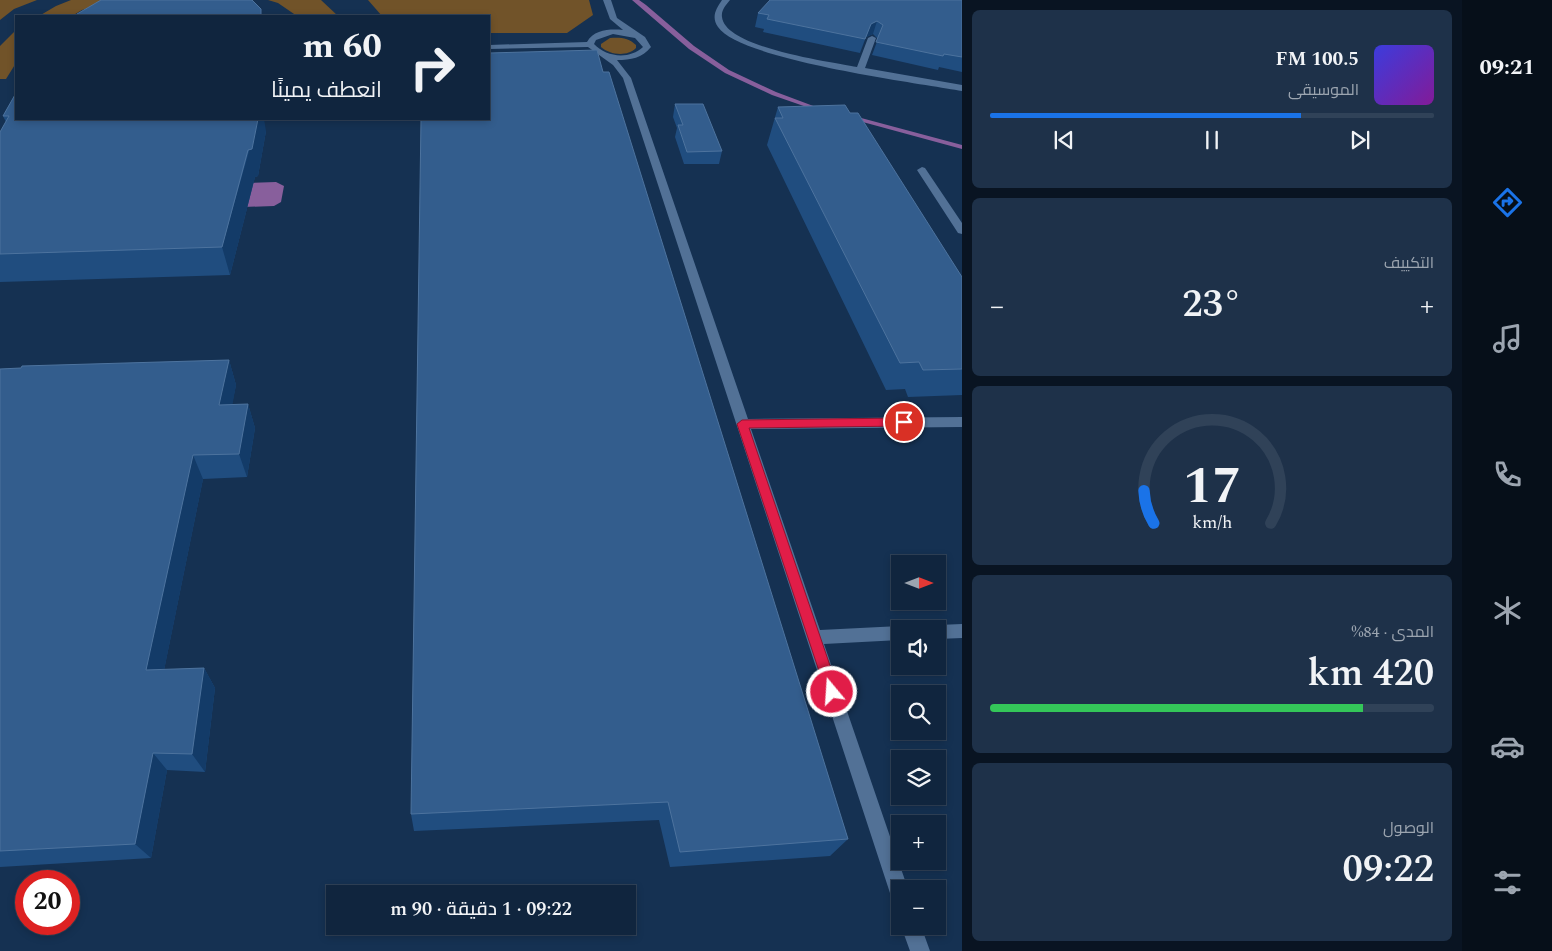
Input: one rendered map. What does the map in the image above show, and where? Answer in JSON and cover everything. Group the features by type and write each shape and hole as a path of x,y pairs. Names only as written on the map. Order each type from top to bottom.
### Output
{"lane":[{"path":"607,0 614,19 621,27 645,42 646,47 632,62 627,78"},
{"path":"726,0 719,10 718,18 722,26 731,35 779,55 962,88"},
{"path":"590,44 590,41 602,27"},
{"path":"596,35 613,32 632,34"},
{"path":"860,70 872,38"},
{"path":"490,47 590,44 599,53 607,56 637,55"},
{"path":"607,56 622,70 627,78 896,880"},
{"path":"922,170 962,230"},
{"path":"742,424 962,422"},
{"path":"946,632 962,631"},
{"path":"814,637 891,633"},
{"path":"914,935 920,951"}],"shaded area":[{"path":"0,0 37,0 14,9 0,20"},
{"path":"71,0 113,0 82,10 74,15 41,15"},
{"path":"268,0 321,0 337,15 296,15 278,3"},
{"path":"368,0 589,0 593,15 567,33 490,33 490,15 381,15"},
{"path":"15,31 15,65 6,79 0,79 0,46"},
{"path":"610,38 627,39 636,45 636,48 623,54 609,52 601,47 601,44"},
{"path":"276,182 284,186 281,202 274,206 243,207 249,183"}],"building":[{"path":"101,0 252,0 261,9 261,15 77,14"},
{"path":"770,0 962,0 962,57 944,54 943,56 876,42 883,25 877,21 871,24 865,39 767,19 769,15 758,13"},
{"path":"597,50 603,72 609,72 848,839 680,852 668,802 411,814 421,120 490,120 490,53"},
{"path":"15,95 15,120 258,120 252,149 248,150 222,247 0,254 0,132 9,116 3,116"},
{"path":"675,104 703,104 722,151 687,152 678,125 683,125"},
{"path":"845,105 850,113 858,113 962,277 962,369 923,370 919,362 900,363 775,118 783,118 778,107"},
{"path":"229,360 219,405 248,404 239,454 193,455 146,670 204,668 192,754 153,753 135,844 0,851 0,369 21,368 22,366"}],"waterway":[{"path":"635,0 713,63 774,94 821,110"},
{"path":"850,117 962,147"}],"route":[{"path":"832,692 742,424 904,422"}]}
